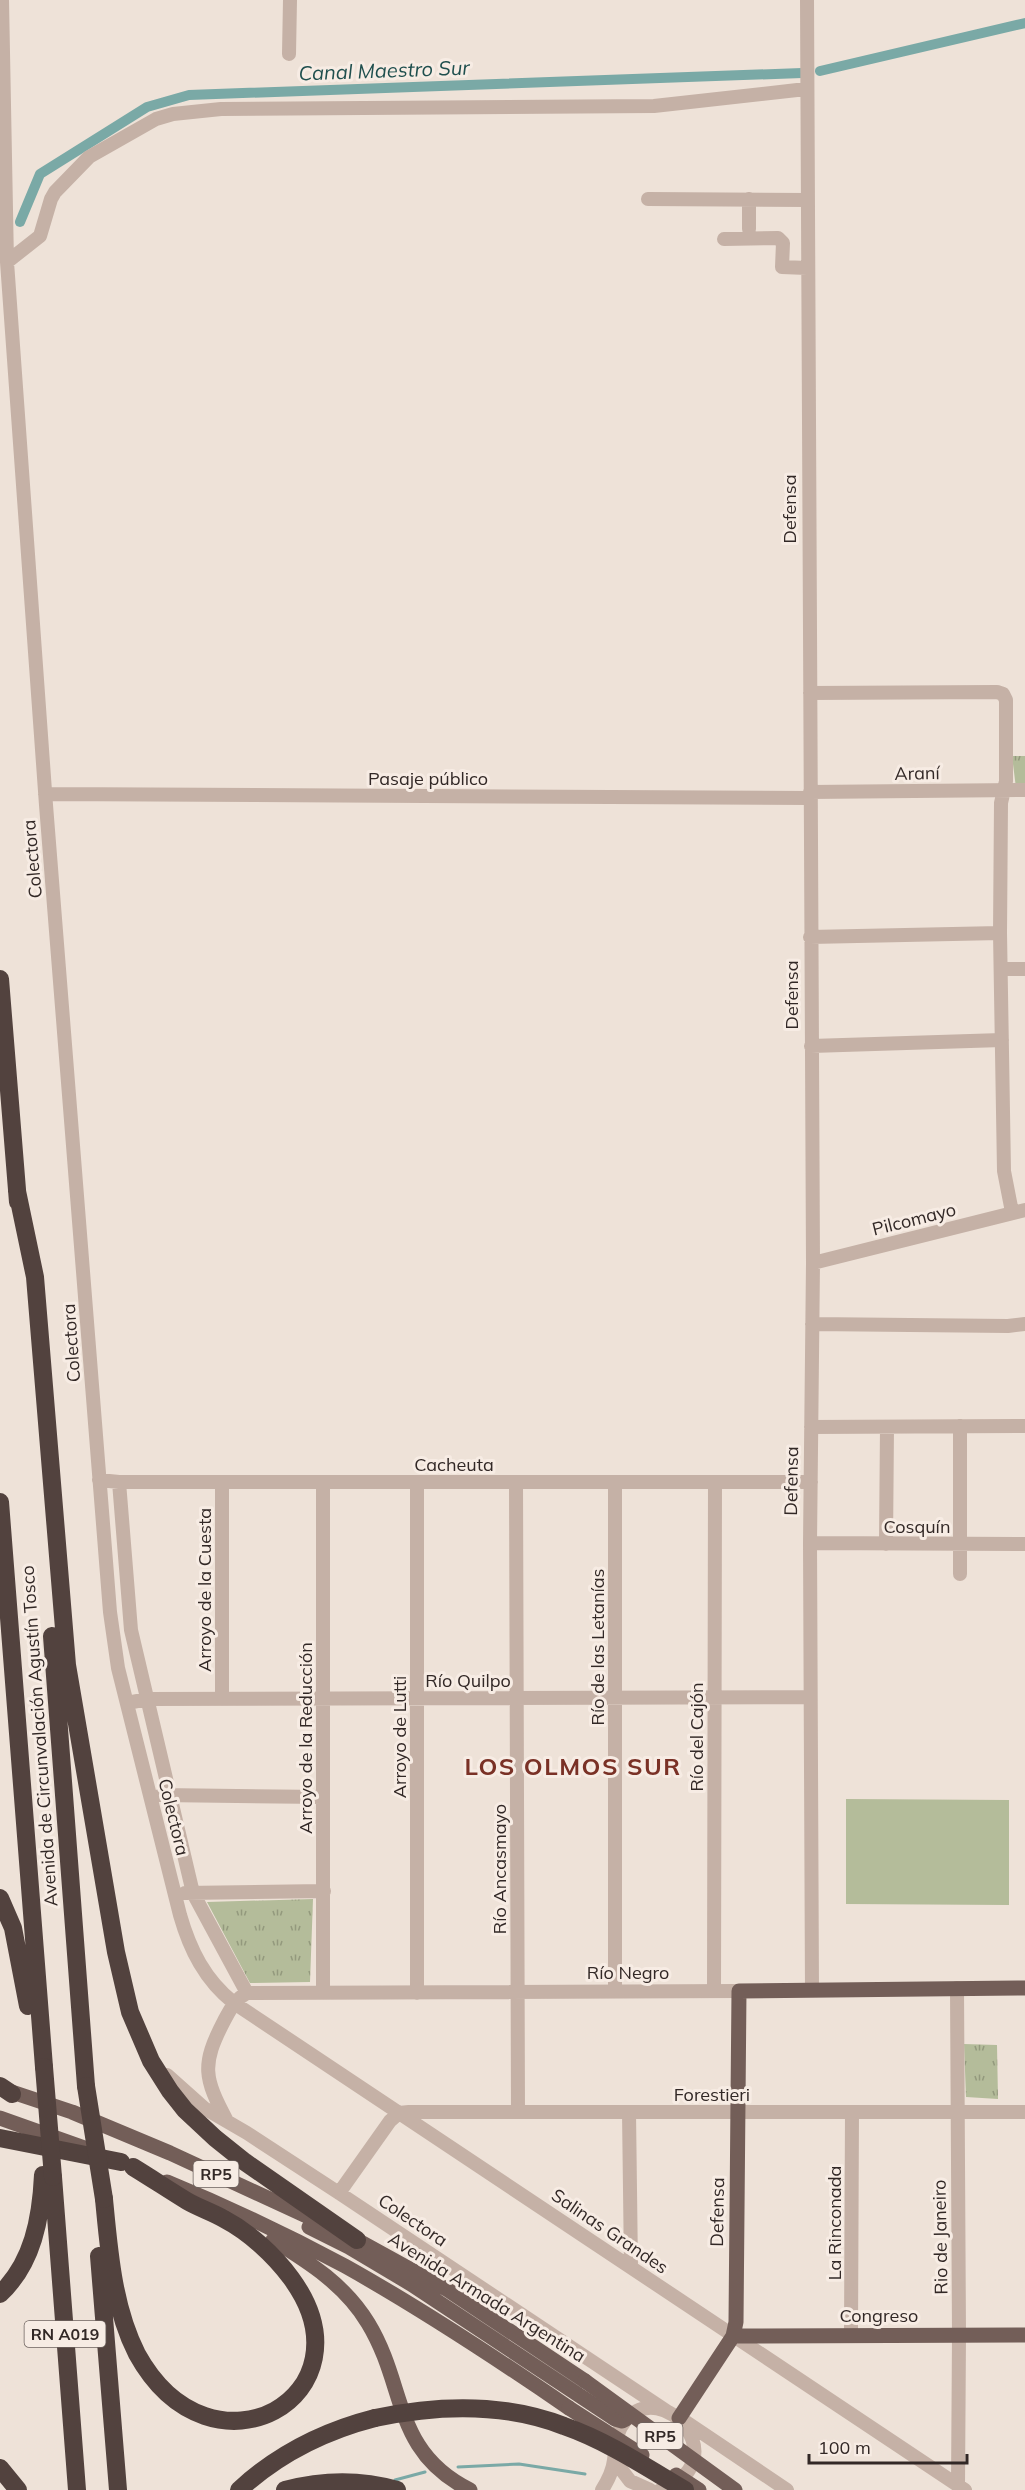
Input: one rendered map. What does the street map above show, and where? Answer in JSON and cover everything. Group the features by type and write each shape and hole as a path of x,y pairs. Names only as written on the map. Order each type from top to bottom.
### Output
{"highway":[{"name":"Avenida de Circunvalación Agustín Tosco","path":"0,979 86,2086 99,2198 118,2490"},
{"path":"17,1191 35,1277 67,1665 118,1962 130,2012 143,2046 170,2091 215,2139 278,2187 357,2240"},
{"name":"Avenida de Circunvalación Agustín Tosco","path":"0,1502 39,2065 48,2123 48,2175 77,2490"},
{"path":"0,1898 20,1952 39,2065"},
{"path":"0,2138 127,2164 189,2202 226,2220 270,2254 292,2279 306,2305 311,2319 315,2347 307,2379 291,2403 264,2421 232,2427 213,2424 192,2416 162,2392 136,2352 123,2317 99,2198"},
{"path":"0,2294 15,2278 33,2242 48,2175"},
{"path":"239,2490 260,2472 296,2448 338,2429 375,2418 414,2411 454,2408 528,2415 564,2425 593,2438 685,2490"},
{"path":"0,2468 18,2490"},
{"path":"285,2490 334,2482 372,2484 397,2490"}],"main road":[{"name":"Río Negro","path":"739,1991 1025,1988"},
{"name":"Defensa","path":"673,2415 733,2336 736,2322 739,1991"},
{"name":"Avenida Armada Argentina","path":"4,2089 72,2112 170,2153 357,2240 448,2290 585,2381 735,2490"},
{"path":"72,2112 120,2140 211,2180 349,2247 537,2366 615,2419 622,2421 626,2419"},
{"name":"RP5","path":"0,2118 127,2164 274,2230 367,2279 437,2321 699,2490"},
{"path":"213,2202 310,2262 348,2296 377,2340 387,2361 399,2406 420,2448 444,2473 470,2490"},
{"name":"Congreso","path":"733,2336 1025,2335"}],"street":[{"name":"Colectora","path":"2,0 7,262 45,794 110,1612 118,1668 185,1933 196,1960 215,1986 234,2003"},
{"path":"289,54 290,0"},
{"name":"Defensa","path":"807,0 813,1263 810,1543 812,1990"},
{"path":"7,262 40,236 51,200 60,185 89,157 147,122 173,114 221,110 654,106 807,89"},
{"path":"648,199 807,200"},
{"path":"749,200 749,229"},
{"path":"724,238 778,238 783,243 782,267 807,268"},
{"path":"810,693 997,692 1003,694 1006,700 1007,742 1001,803 1000,933 1004,1171 1019,1211"},
{"name":"Araní","path":"810,795 1024,790"},
{"name":"Pasaje público","path":"45,794 810,795"},
{"path":"810,937 1000,933"},
{"path":"1002,969 1025,969"},
{"path":"811,1046 1002,1040"},
{"name":"Pilcomayo","path":"813,1263 1019,1211"},
{"path":"812,1324 1008,1326 1025,1324"},
{"path":"960,1426 960,1574"},
{"path":"811,1427 1025,1426"},
{"path":"886,1544 887,1427"},
{"name":"Cacheuta","path":"99,1480 119,1482 811,1482"},
{"path":"119,1482 128,1606 193,1893 247,1993 234,2003 211,2046 208,2059 209,2083 229,2124"},
{"name":"Arroyo de la Cuesta","path":"222,1482 222,1699"},
{"name":"Arroyo de la Reducción","path":"323,1482 323,1993"},
{"name":"Arroyo de Lutti","path":"417,1482 417,1992"},
{"name":"Río Ancasmayo","path":"516,1482 518,2112"},
{"name":"Río de las Letanías","path":"615,1482 615,1992"},
{"name":"Río del Cajón","path":"714,1991 715,1482"},
{"name":"Cosquín","path":"810,1543 1025,1544"},
{"name":"Río Quilpo","path":"127,1703 148,1699 810,1697"},
{"path":"150,1795 324,1797"},
{"path":"174,1893 324,1891"},
{"name":"Rio de Janeiro","path":"957,1988 961,2488"},
{"name":"Río Negro","path":"247,1993 739,1991"},
{"name":"Salinas Grandes","path":"234,2003 961,2488"},
{"name":"Colectora","path":"143,2046 184,2093 787,2490"},
{"name":"Forestieri","path":"399,2114 738,2111 1025,2112"},
{"path":"630,2112 631,2267"},
{"name":"La Rinconada","path":"851,2335 852,2112"},
{"path":"339,2193 390,2121 399,2114"},
{"path":"602,2490 614,2460 617,2433 626,2419 633,2414 650,2409 673,2415 691,2433 694,2452 691,2464 678,2482 660,2490"},
{"path":"614,2460 630,2481 650,2490"}],"green space":[{"path":"1012,756 1025,756 1025,784 1016,788"},
{"path":"846,1799 1009,1800 1009,1905 846,1904"},
{"path":"313,1899 310,1982 250,1983 207,1902"},
{"path":"964,2044 997,2045 998,2099 966,2097"}],"waterway":[{"name":"Canal Maestro Sur","path":"820,71 1025,23"},
{"name":"Canal Maestro Sur","path":"20,222 40,174 147,107 189,95 802,73"},
{"path":"458,2467 519,2464 585,2474"},
{"path":"395,2480 425,2472"}],"district":[{"name":"LOS OLMOS SUR","path":"573,1766"}]}
